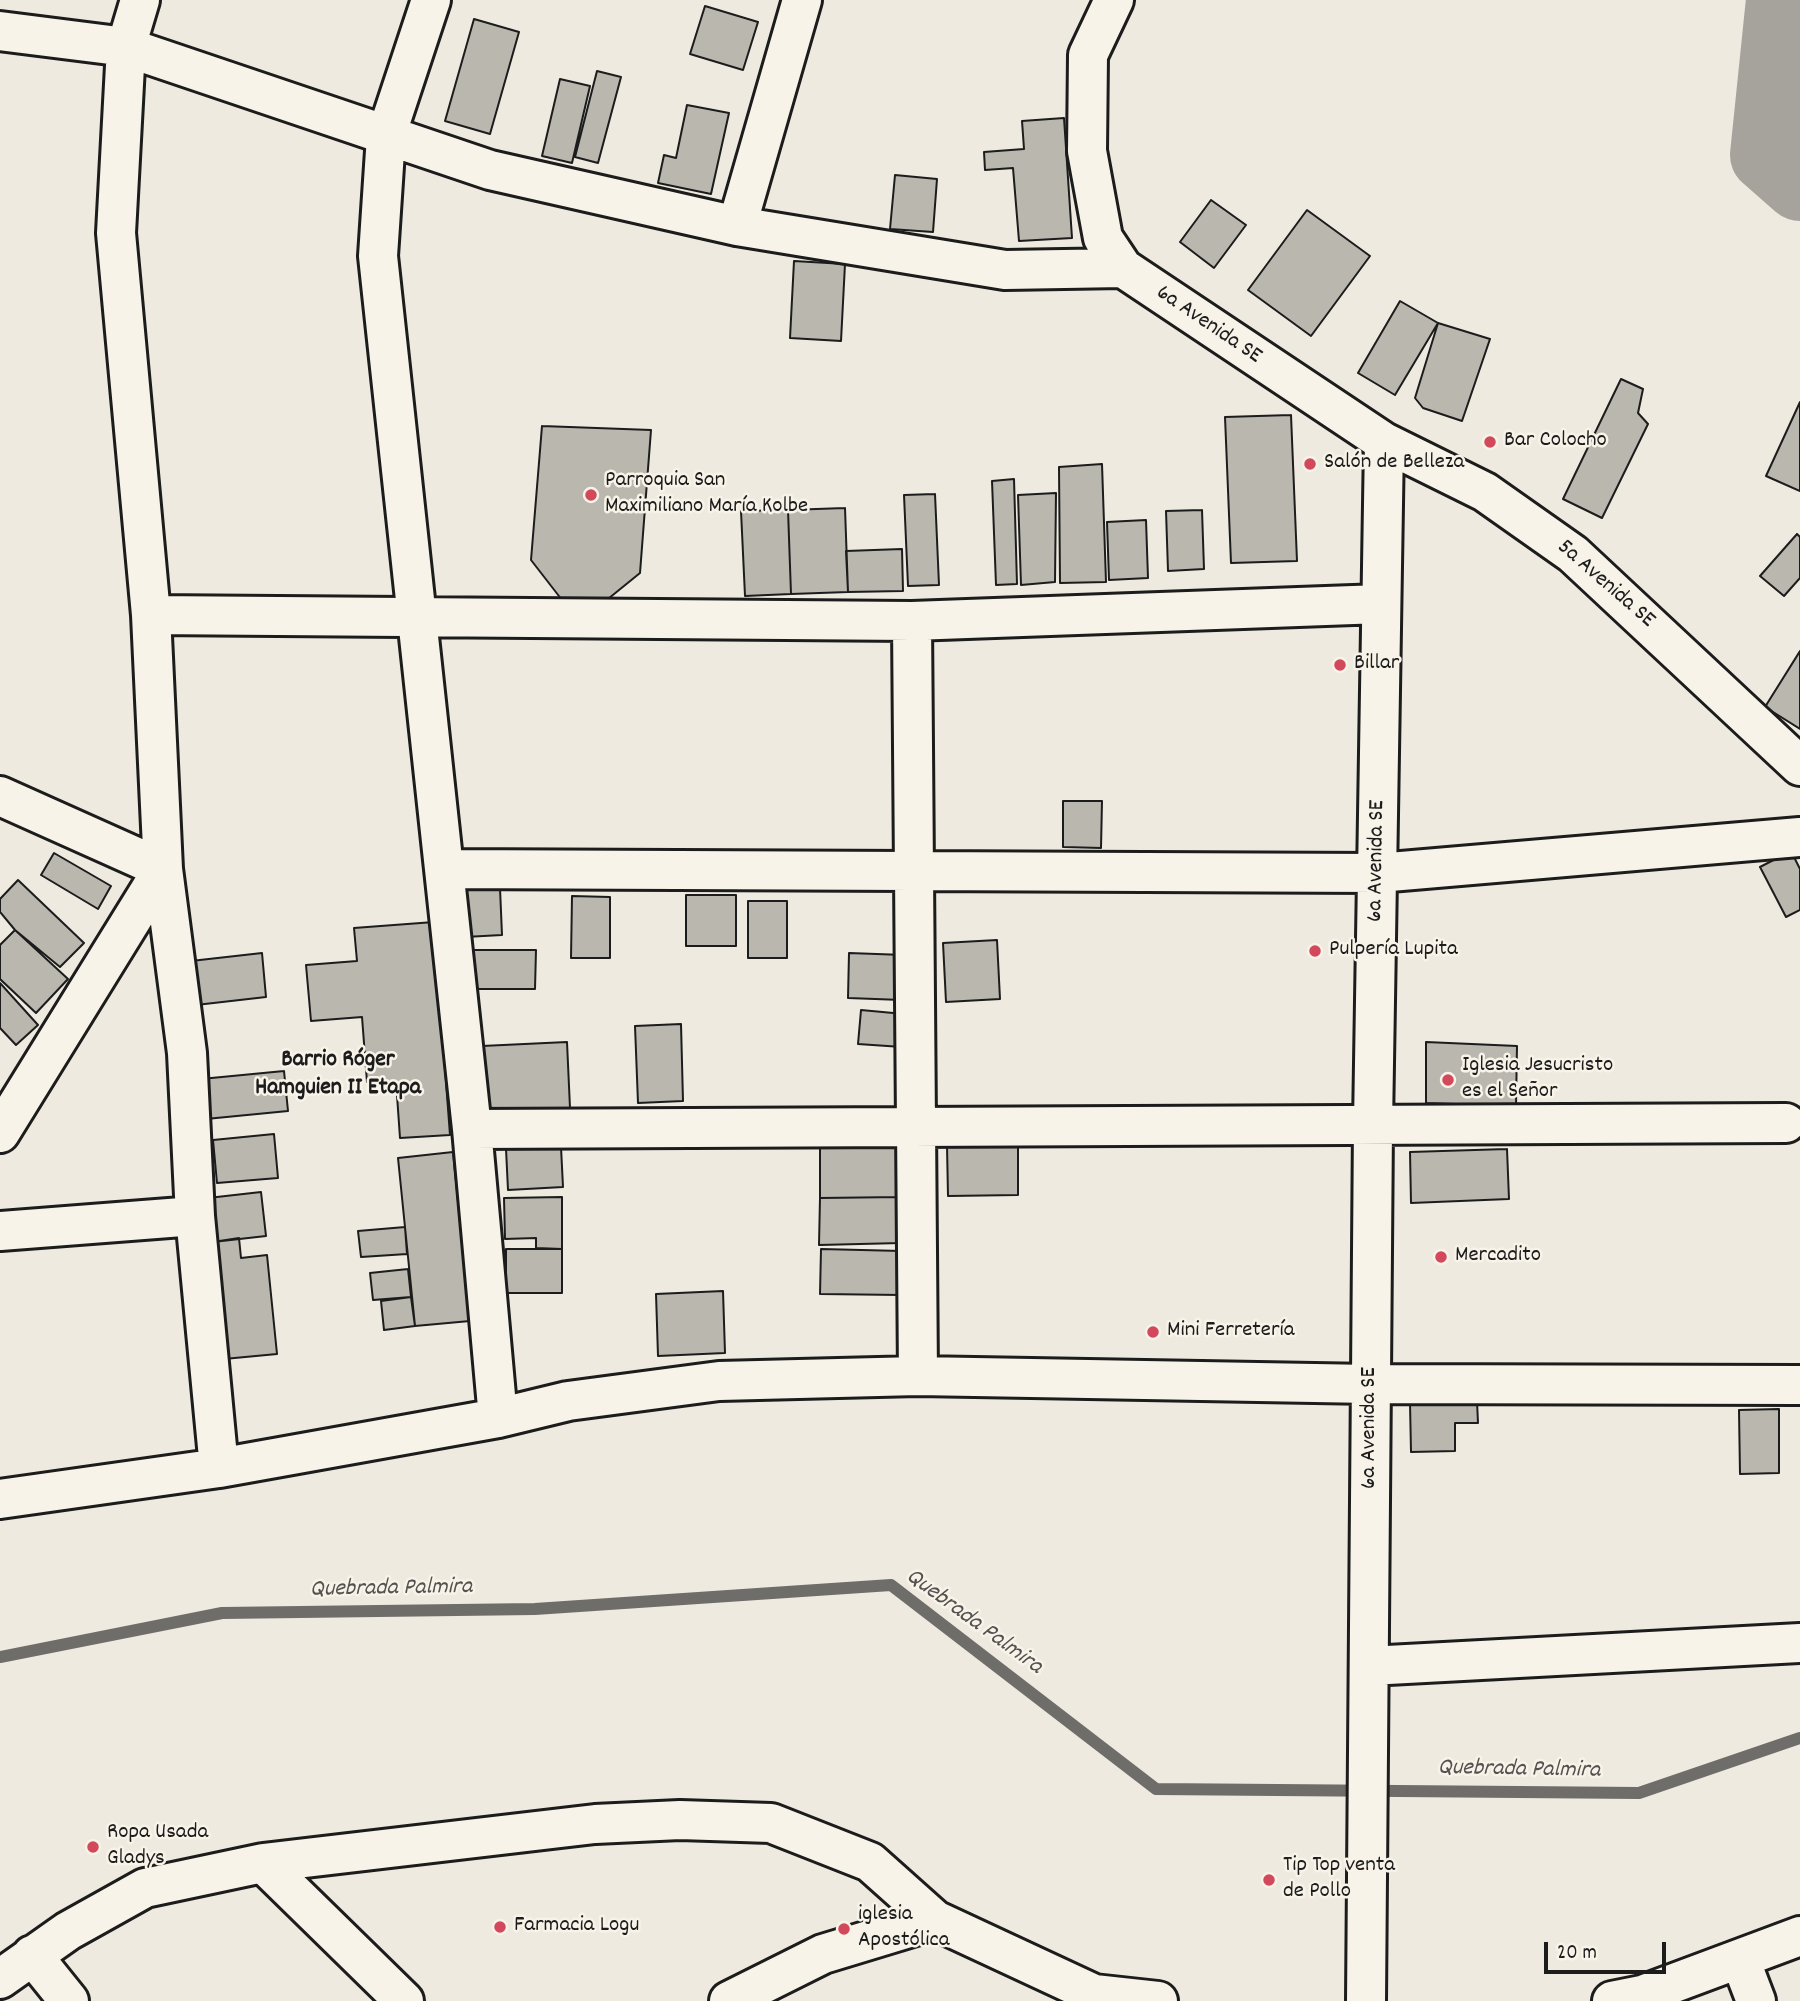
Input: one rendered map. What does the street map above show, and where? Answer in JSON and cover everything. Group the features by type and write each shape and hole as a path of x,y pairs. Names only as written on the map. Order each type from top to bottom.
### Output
{"street":[{"path":"140,0 127,47 116,233 151,615 163,869 187,1054 195,1216 219,1468"},
{"path":"431,0 386,136 378,256 472,1129 498,1418"},
{"path":"737,226 802,0"},
{"name":"6a Avenida SE","path":"1114,0 1088,55 1087,151 1103,238 1123,268 1384,442 1373,1125 1366,2001"},
{"path":"0,31 127,47 490,170 737,226 1005,270 1123,268"},
{"name":"5a Avenida SE","path":"1384,442 1485,492 1573,554 1800,766"},
{"path":"151,615 912,621 1381,604"},
{"path":"912,621 918,1376"},
{"path":"0,796 163,869"},
{"path":"444,869 1378,873 1800,837"},
{"path":"0,1133 163,869"},
{"path":"472,1129 1786,1123"},
{"path":"0,1231 195,1216"},
{"path":"0,1499 219,1468 498,1418 568,1401 719,1381 918,1376 1371,1384 1800,1385"},
{"path":"1369,1666 1800,1643"},
{"path":"0,1979 68,1931 145,1888 263,1863 595,1824 680,1820 771,1823 870,1862 935,1920 1094,1997 1158,2001"},
{"path":"263,1863 404,2001"},
{"path":"729,2001 823,1954 935,1920"},
{"path":"1612,2001 1642,1995 1800,1936"},
{"path":"32,1955 69,2001"},
{"path":"1740,1959 1756,2001"}],"building":[{"path":"705,6 758,22 743,70 690,54"},
{"path":"474,19 519,32 490,134 445,121"},
{"path":"597,71 621,77 598,163 575,157"},
{"path":"560,79 590,86 572,163 542,156"},
{"path":"687,105 729,113 711,194 658,183 664,155 676,158"},
{"path":"1064,118 1072,238 1019,241 1013,168 985,170 984,152 1024,149 1022,121"},
{"path":"895,175 937,179 933,232 890,229"},
{"path":"1211,200 1246,225 1214,268 1180,242"},
{"path":"1307,210 1370,256 1311,336 1248,290"},
{"path":"794,261 845,264 841,341 790,338"},
{"path":"1400,301 1438,323 1395,395 1358,373"},
{"path":"1438,323 1490,339 1462,421 1423,408 1415,398"},
{"path":"1621,379 1643,389 1638,413 1648,424 1602,518 1563,499"},
{"path":"1800,402 1800,491 1766,476"},
{"path":"1291,415 1297,561 1231,563 1225,417"},
{"name":"Parroquia San Maximiliano María Kolbe","path":"542,426 651,430 640,573 603,603 562,600 531,560"},
{"path":"1102,464 1106,582 1060,583 1059,467"},
{"path":"1014,479 1017,584 996,585 992,481"},
{"path":"1056,493 1055,582 1021,585 1018,495"},
{"path":"935,494 939,585 908,586 904,495"},
{"path":"845,508 848,592 791,594 788,510"},
{"path":"788,510 791,594 745,596 741,511"},
{"path":"1202,510 1204,569 1168,571 1166,511"},
{"path":"1146,520 1148,578 1109,580 1107,522"},
{"path":"1797,534 1800,537 1800,578 1784,596 1760,576"},
{"path":"902,549 903,591 848,592 846,551"},
{"path":"1800,651 1800,729 1765,707"},
{"path":"1063,801 1102,801 1101,848 1063,847"},
{"path":"1791,851 1800,869 1800,910 1786,917 1760,867"},
{"path":"54,853 111,886 98,909 41,875"},
{"path":"18,880 84,943 60,967 15,930 0,912 0,899"},
{"path":"500,888 502,935 465,937 464,889"},
{"path":"686,895 736,895 736,946 686,946"},
{"path":"572,896 610,897 610,958 571,958"},
{"path":"748,901 787,901 787,958 748,958"},
{"path":"434,922 450,1135 400,1138 396,1081 367,1082 362,1017 311,1021 306,965 357,961 354,928"},
{"path":"15,930 68,979 36,1013 0,979 0,945"},
{"path":"997,940 1000,999 946,1002 943,943"},
{"path":"473,950 536,950 535,989 473,989"},
{"path":"262,953 266,997 196,1005 191,961"},
{"path":"849,953 904,955 902,1000 848,998"},
{"path":"0,983 38,1025 16,1045 0,1028"},
{"path":"861,1010 904,1014 902,1047 858,1044"},
{"path":"681,1024 683,1101 638,1103 635,1026"},
{"path":"567,1042 570,1108 485,1112 482,1046"},
{"path":"1426,1042 1517,1046 1516,1106 1426,1103"},
{"path":"284,1071 288,1111 206,1119 201,1079"},
{"path":"274,1134 278,1178 217,1183 213,1140"},
{"path":"1018,1145 1018,1195 948,1196 947,1146"},
{"path":"561,1147 563,1187 508,1190 506,1149"},
{"path":"820,1147 900,1147 901,1197 820,1198"},
{"path":"1507,1149 1509,1199 1411,1203 1410,1152"},
{"path":"453,1152 470,1321 415,1326 398,1158"},
{"path":"261,1192 266,1236 213,1242 208,1198"},
{"path":"562,1197 562,1249 536,1248 536,1238 505,1239 504,1198"},
{"path":"901,1197 901,1243 819,1245 820,1198"},
{"path":"405,1227 407,1254 361,1257 358,1231"},
{"path":"239,1238 241,1258 267,1255 277,1354 224,1359 213,1242"},
{"path":"506,1249 562,1249 562,1293 506,1293"},
{"path":"821,1249 902,1251 901,1295 820,1294"},
{"path":"408,1269 411,1297 373,1300 370,1273"},
{"path":"723,1291 725,1353 658,1356 656,1294"},
{"path":"411,1297 415,1326 384,1330 381,1301"},
{"path":"1477,1401 1478,1423 1455,1423 1455,1451 1411,1452 1410,1403"},
{"path":"1779,1409 1779,1473 1740,1474 1739,1410"}],"waterway":[{"path":"1783,0 1767,155 1800,184"},
{"name":"Quebrada Palmira","path":"0,1657 222,1613 535,1609 891,1585 1156,1789 1639,1793 1800,1738"}],"place":[{"name":"Bar Colocho","path":"1490,442"},
{"name":"Salón de Belleza","path":"1310,464"},
{"name":"Parroquia San Maximiliano María Kolbe","path":"591,495"},
{"name":"Billar","path":"1340,665"},
{"name":"Pulpería Lupita","path":"1315,951"},
{"name":"Iglesia Jesucristo es el Señor","path":"1448,1080"},
{"name":"Mercadito","path":"1441,1257"},
{"name":"Mini Ferretería","path":"1153,1332"},
{"name":"Ropa Usada Gladys","path":"93,1847"},
{"name":"Tip Top venta de Pollo","path":"1269,1880"},
{"name":"Farmacia Logu","path":"500,1927"},
{"name":"iglesia Apostólica","path":"844,1929"}],"district":[{"name":"Barrio Róger Hamguien II Etapa","path":"338,1076"}]}
